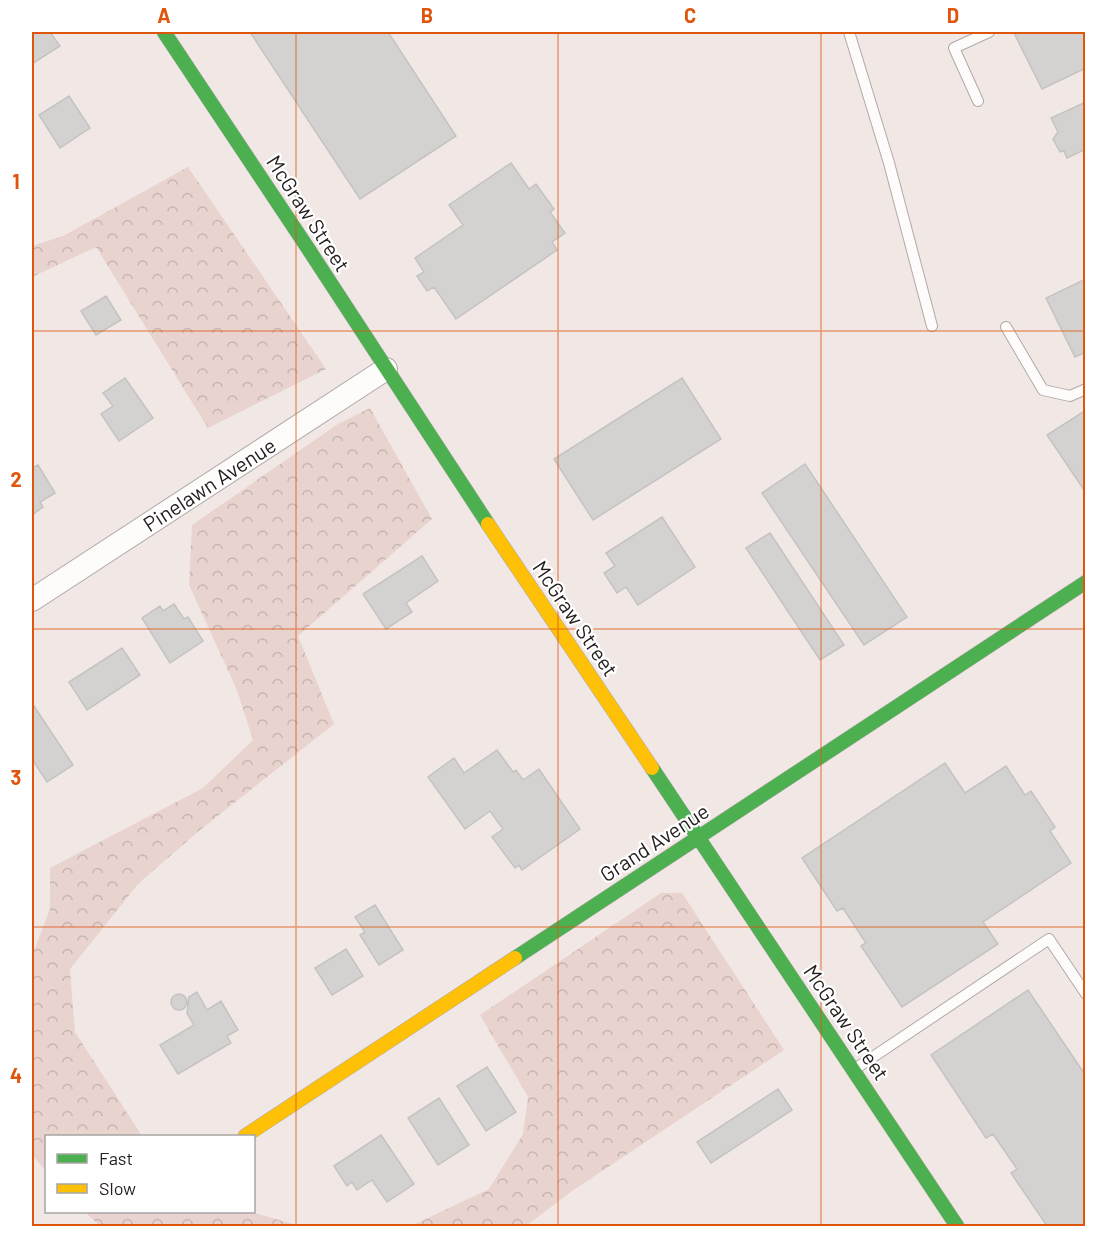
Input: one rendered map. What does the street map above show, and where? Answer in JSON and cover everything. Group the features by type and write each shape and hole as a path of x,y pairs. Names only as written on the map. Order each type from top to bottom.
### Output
{"street":[{"name":"McGraw Street","path":"164,32 957,1227"},
{"name":"Pinelawn Avenue","path":"32,600 386,369"},
{"name":"Grand Avenue","path":"248,1135 1086,582"}],"lane":[{"path":"849,32 889,163 932,326"},
{"path":"978,101 954,48 989,32"},
{"path":"1006,327 1043,390 1070,396 1086,389"},
{"path":"854,1069 1049,939 1086,994"}],"green space":[{"path":"188,167 326,369 208,428 96,247 32,277 32,246 63,236"},
{"path":"370,408 432,519 298,636 334,724 200,830 139,883 70,969 75,1032 141,1135 45,1135 45,1170 32,1155 32,954 50,909 50,868 203,788 253,740 237,690 189,585 192,525 338,424"},
{"path":"661,893 682,893 784,1050 572,1191 526,1226 411,1226 489,1189 523,1134 528,1097 480,1015"},
{"path":"86,1213 254,1213 300,1226 100,1226"}],"building":[{"path":"32,32 50,32 60,46 32,64"},
{"path":"250,32 388,32 456,136 360,199"},
{"path":"1086,32 1086,68 1042,89 1014,33"},
{"path":"69,96 90,128 60,148 39,115"},
{"path":"1086,102 1086,149 1067,158 1064,151 1060,152 1053,139 1058,132 1051,118"},
{"path":"511,163 529,189 536,184 554,209 550,212 565,233 552,242 557,250 456,319 434,287 427,291 417,276 424,272 415,258 463,225 449,205"},
{"path":"1086,279 1086,352 1075,357 1046,298"},
{"path":"106,296 121,320 96,335 81,311"},
{"path":"125,378 153,418 119,441 101,414 113,406 103,393"},
{"path":"682,378 721,439 593,520 554,459"},
{"path":"1086,410 1086,493 1047,435"},
{"path":"805,464 907,617 864,645 762,493"},
{"path":"38,465 55,493 40,502 43,507 32,515 32,468"},
{"path":"662,517 695,567 638,605 626,587 617,593 604,573 615,566 606,553"},
{"path":"770,533 844,645 820,660 746,548"},
{"path":"422,556 438,581 406,603 412,612 386,629 363,594"},
{"path":"174,604 184,619 188,617 203,641 170,663 142,618 160,606 163,611"},
{"path":"122,648 140,675 87,710 69,682"},
{"path":"32,703 73,765 47,782 32,759"},
{"path":"497,750 513,772 516,770 523,780 539,769 580,829 522,870 519,865 515,868 492,837 503,829 490,811 465,829 428,777 454,758 464,773"},
{"path":"945,763 965,793 1006,766 1025,795 1031,791 1055,827 1050,831 1071,863 983,922 998,944 902,1007 861,946 866,943 843,908 837,911 802,858"},
{"path":"375,905 403,950 379,965 360,935 365,932 355,917"},
{"path":"346,949 363,976 332,995 315,968"},
{"path":"1028,990 1086,1076 1086,1226 1047,1226 1011,1173 1017,1169 993,1134 986,1138 931,1055"},
{"path":"197,992 207,1010 221,1001 238,1030 227,1036 231,1043 178,1074 160,1045 194,1025 187,1013 189,997"},
{"path":"176,994 182,994 187,1002 185,1008 176,1010 171,1005 171,999"},
{"path":"487,1067 516,1112 486,1131 457,1086"},
{"path":"778,1089 792,1110 711,1163 697,1142"},
{"path":"439,1098 469,1145 438,1165 408,1118"},
{"path":"381,1135 414,1184 387,1202 372,1180 357,1190 352,1182 347,1186 334,1166"}],"traffic: fast":[{"path":"164,32 488,524"},
{"path":"515,958 1086,582"},
{"path":"652,768 957,1226"}],"traffic: slow":[{"path":"488,524 652,768"},
{"path":"247,1135 515,958"}]}
